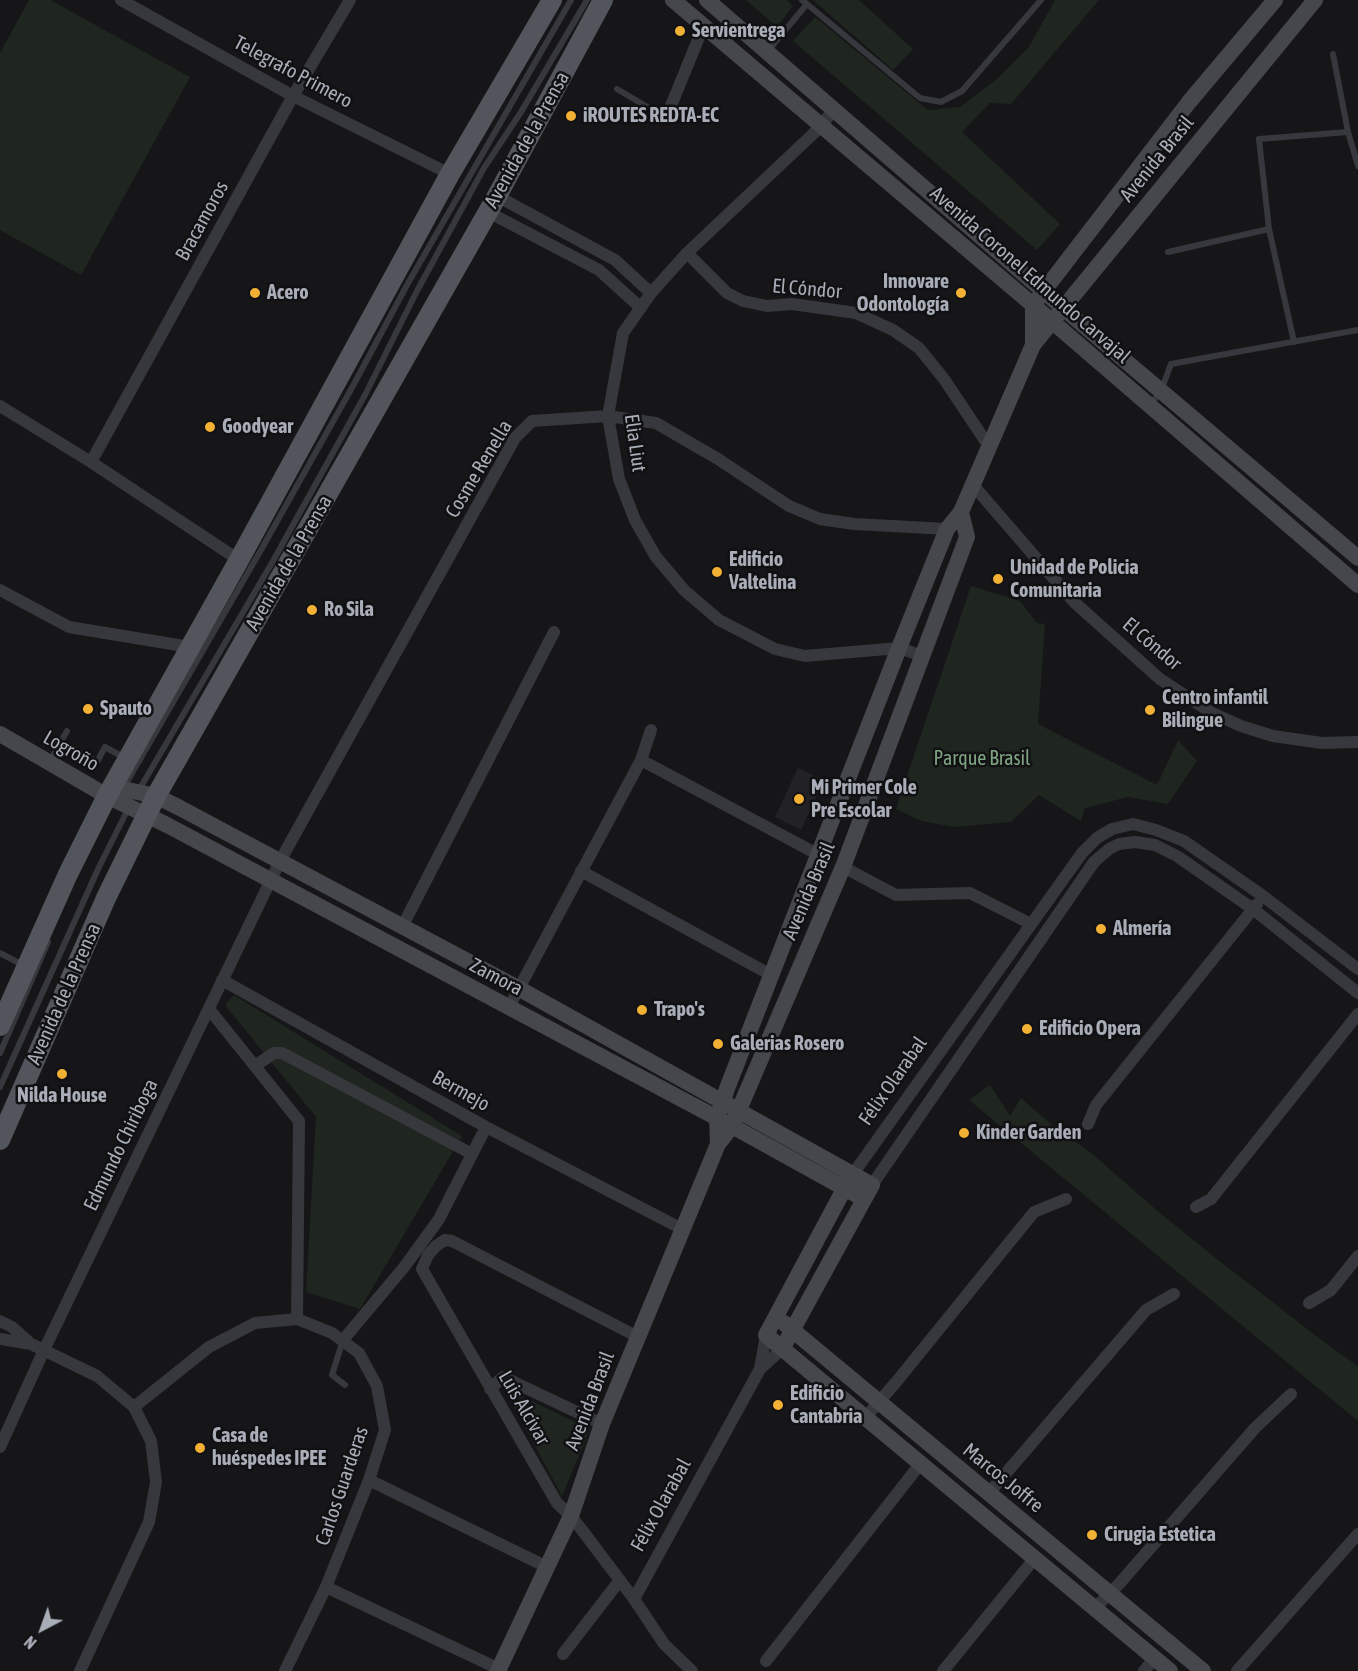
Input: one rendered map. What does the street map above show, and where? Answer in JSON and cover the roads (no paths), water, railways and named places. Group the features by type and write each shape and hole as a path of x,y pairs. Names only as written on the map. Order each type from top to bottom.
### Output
{"main road":[{"name":"Avenida de la Prensa","path":"0,1140 106,898 128,800 127,759 239,560 450,174 552,0"},
{"name":"Avenida de la Prensa","path":"0,1026 68,874 128,800 493,204 603,0"}],"street":[{"name":"Telegrafo Primero","path":"121,0 293,96 450,174"},
{"name":"Bracamoros","path":"91,462 293,96 350,0"},
{"name":"Avenida Coronel Edmundo Carvajal","path":"673,0 822,125 1038,298 1063,308 1358,558"},
{"name":"Avenida Coronel Edmundo Carvajal","path":"707,0 834,110 1038,298 1051,321 1358,585"},
{"name":"Avenida Brasil","path":"1033,345 1038,298 1189,102 1275,0"},
{"name":"Avenida Brasil","path":"730,1118 723,1101 898,648 947,529 961,512 1033,345 1314,0"},
{"path":"666,118 704,26"},
{"name":"Elia Liut","path":"834,110 822,125 687,253 651,293 622,333 608,416 619,479 635,520 656,556 684,590 718,620 775,649 805,656 898,648 923,656"},
{"path":"493,204 615,260 651,293"},
{"path":"493,204 599,270 641,308"},
{"name":"El Cóndor","path":"687,253 727,293 743,301 767,306 792,304 856,313 893,330 919,348 944,379 990,448"},
{"path":"0,406 91,462 239,560"},
{"name":"Cosme Renella","path":"280,861 515,438 532,421 608,416 656,423 718,459 789,506 820,519 854,524 947,529"},
{"name":"El Cóndor","path":"973,485 1074,602 1160,679 1212,713 1241,726 1273,736 1312,742 1348,744 1358,742"},
{"name":"Avenida Brasil","path":"498,1670 571,1516 602,1424 718,1144 843,867 967,537 961,512"},
{"path":"0,590 69,627 190,647"},
{"path":"402,927 554,632"},
{"path":"508,1007 641,760 651,730"},
{"name":"Logroño","path":"0,734 49,762 128,800"},
{"path":"641,760 819,855"},
{"name":"Zamora","path":"128,800 280,861 723,1101"},
{"name":"Zamora","path":"128,800 270,881 508,1007 730,1118 868,1192"},
{"path":"1358,969 1263,896 1192,846 1156,830 1132,824 1112,829 1097,838 1109,849 1119,844 1135,842 1155,845 1177,856 1253,909 1358,993"},
{"name":"Félix Olarabal","path":"634,1599 760,1369 766,1335 848,1181 1082,853 1097,838"},
{"name":"Félix Olarabal","path":"760,1369 782,1349 868,1192 1094,862 1109,849"},
{"name":"Edmundo Chiriboga","path":"0,1448 44,1350 280,861"},
{"path":"843,867 896,895 970,893 1031,924"},
{"path":"581,871 771,975"},
{"path":"1088,1124 1096,1105 1263,896"},
{"name":"Bermejo","path":"222,980 486,1127 684,1230"},
{"path":"209,1009 299,1121 297,1319"},
{"path":"1196,1207 1210,1199 1358,1014"},
{"path":"255,1066 274,1053 282,1053 472,1154"},
{"path":"423,1252 486,1127"},
{"path":"866,1418 1034,1212 1066,1199"},
{"path":"344,1340 405,1266 423,1252 445,1240 452,1241 638,1337"},
{"name":"Luis Alcívar","path":"423,1252 422,1269 557,1503 571,1516 620,1580 664,1644 692,1671"},
{"path":"1309,1303 1332,1290 1358,1256"},
{"path":"989,1494 1146,1310 1174,1294"},
{"name":"Marcos Joffre","path":"776,1317 1203,1671"},
{"name":"Carlos Guarderas","path":"134,1407 209,1347 255,1323 297,1319 344,1340 359,1353 377,1386 385,1430 369,1480 326,1587 285,1671"},
{"path":"0,1321 12,1327 31,1344"},
{"name":"Marcos Joffre","path":"766,1335 1095,1608 1149,1665 1170,1671"},
{"path":"0,1339 31,1344 98,1376 134,1407 151,1441 156,1482 149,1522 80,1671"},
{"path":"490,1389 503,1377 602,1424"},
{"path":"1095,1608 1255,1428 1291,1394"},
{"path":"766,1660 921,1463"},
{"path":"369,1480 547,1567"},
{"path":"1237,1671 1358,1534"},
{"path":"943,1671 1035,1558"},
{"path":"563,1654 620,1580"},
{"path":"326,1587 498,1670"}],"lane":[{"path":"0,1087 128,800 261,550 407,285 571,0"},
{"path":"128,800 279,550 365,395 417,291 484,168 521,112 587,0"},
{"path":"767,52 805,2 920,98 941,102 962,91 1041,0"},
{"path":"1333,54 1348,132 1358,166"},
{"path":"617,88 666,118"},
{"path":"1294,342 1269,229 1259,139 1348,132"},
{"path":"1168,252 1269,229"},
{"path":"1150,406 1161,391 1170,364 1358,330"},
{"path":"49,762 67,731"},
{"path":"61,741 97,762 105,747 127,759"},
{"path":"0,1053 50,937"},
{"path":"0,953 27,966"},
{"path":"344,1340 332,1375 345,1385"}],"place":[{"name":"Servientrega","path":"680,31"},
{"name":"iROUTES REDTA-EC","path":"571,116"},
{"name":"Acero","path":"255,293"},
{"name":"Innovare Odontología","path":"961,293"},
{"name":"Goodyear","path":"210,427"},
{"name":"Edificio Valtelina","path":"717,572"},
{"name":"Unidad de Policia Comunitaria","path":"998,579"},
{"name":"Ro Sila","path":"312,610"},
{"name":"Spauto","path":"88,709"},
{"name":"Centro infantil Bilingue","path":"1150,710"},
{"name":"Mi Primer Cole Pre Escolar","path":"799,799"},
{"name":"Almería","path":"1101,929"},
{"name":"Trapo's","path":"642,1010"},
{"name":"Edificio Opera","path":"1027,1029"},
{"name":"Galerias Rosero","path":"718,1044"},
{"name":"Nilda House","path":"62,1074"},
{"name":"Kinder Garden","path":"964,1133"},
{"name":"Edificio Cantabria","path":"778,1405"},
{"name":"Casa de huéspedes IPEE","path":"200,1448"},
{"name":"Cirugia Estetica","path":"1092,1535"}],"park label":[{"name":"Parque Brasil","path":"982,759"}]}
